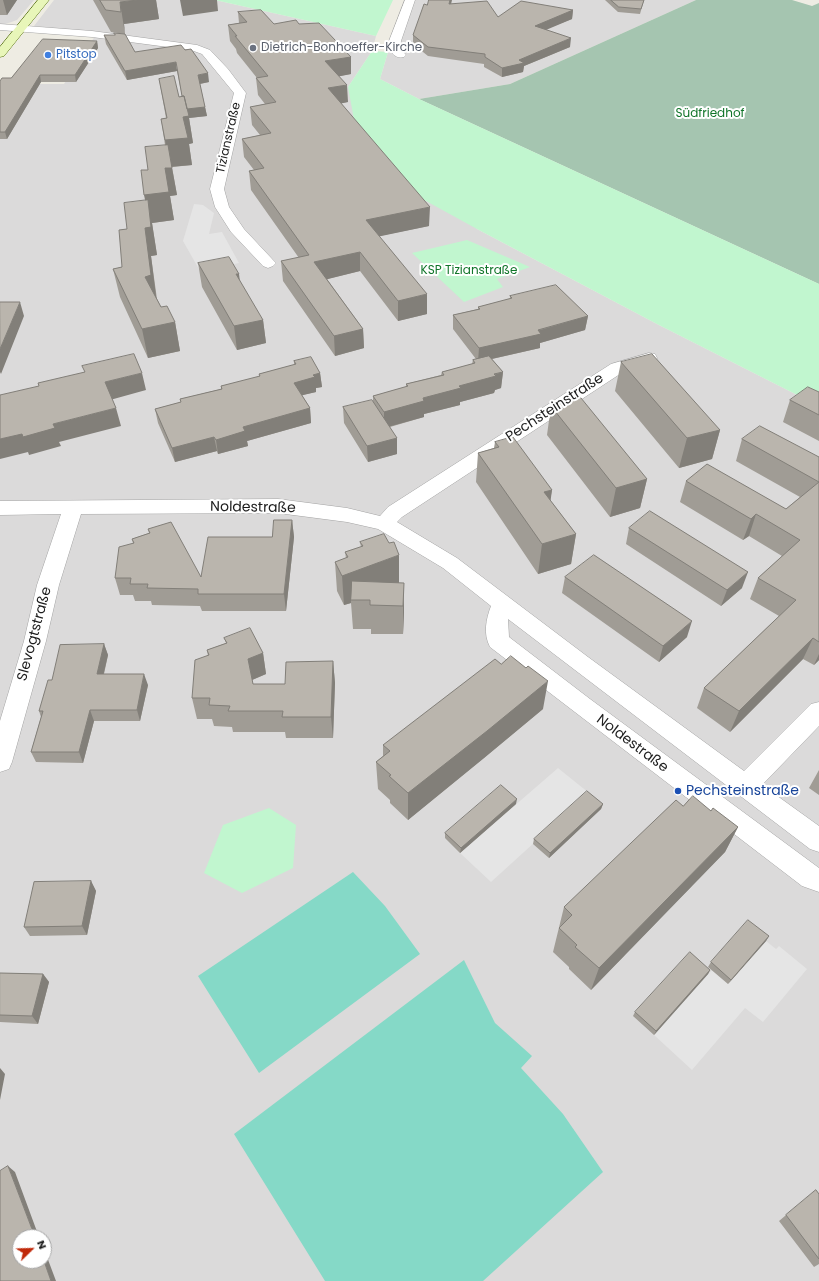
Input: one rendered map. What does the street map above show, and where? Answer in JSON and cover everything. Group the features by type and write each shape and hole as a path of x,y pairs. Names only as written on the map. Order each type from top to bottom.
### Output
{"main road":[{"path":"0,54 44,0"}],"street":[{"path":"400,55 394,48 395,42 410,0"},
{"path":"92,34 98,27 96,21"},
{"name":"Tizianstraße","path":"0,27 92,34 193,47 206,52 240,93 217,189 222,206 238,232 268,263"},
{"name":"Pechsteinstraße","path":"384,524 395,512 617,368 652,356"},
{"name":"Noldestraße","path":"0,508 278,506 347,515 384,524 450,563 580,663 819,841"},
{"name":"Slevogtstraße","path":"0,762 48,585 73,508"},
{"name":"Noldestraße","path":"503,604 497,618 498,641 811,878 819,880"},
{"path":"745,786 819,711"}],"shaded area":[{"path":"0,0 34,0 17,20 3,25 0,24"},
{"path":"54,0 215,0 376,36 372,51 348,87 477,229 657,324 819,406 819,1281 0,1281 0,84 64,84 97,33 34,26"},
{"path":"410,0 696,0 510,84 419,99 380,79 388,52 395,41"},
{"path":"194,204 203,205 214,213 209,234 222,232 239,263 200,271 183,241"},
{"path":"558,768 589,793 491,882 460,853"},
{"path":"353,872 385,906 420,954 259,1073 198,976"},
{"path":"766,941 776,949 779,946 807,969 763,1022 745,1008 692,1070 654,1035 712,970 728,984"},
{"path":"464,960 495,1023 532,1056 521,1068 563,1114 603,1172 483,1281 325,1281 234,1134"}],"green space":[{"path":"215,0 393,0 376,36"},
{"name":"Südfriedhof","path":"696,0 792,0 812,6 819,3 819,284 419,99 510,84"},
{"path":"372,51 388,52 380,79 419,99 819,284 819,406 657,324 406,190 357,136 348,87"},
{"name":"KSP Tizianstraße","path":"467,240 530,267 497,279 503,287 464,302 412,253"},
{"path":"269,808 296,825 293,868 242,893 204,873 223,825"}],"building":[{"path":"100,0 138,0 120,2 121,12 106,10"},
{"path":"429,0 450,0 449,4 487,1 498,17 521,1 573,10 535,26 571,38 519,60 524,63 502,68 485,57 485,54 428,47 413,35 424,4 427,5"},
{"path":"611,0 644,0 641,9 619,7"},
{"path":"261,10 274,24 296,20 299,24 319,23 351,57 325,61 347,85 328,88 430,207 366,220 427,294 398,301 360,252 314,262 363,329 334,336 281,261 309,255 249,171 264,168 242,139 271,133 250,107 276,102 256,78 268,76 235,36 237,36 228,25 247,22 238,12"},
{"path":"114,33 125,34 135,52 181,45 185,50 191,49 208,73 198,75 205,107 187,109 184,96 182,96 176,62 125,71 104,35 115,35"},
{"path":"43,39 97,41 75,75 40,75 5,132 0,132 0,81 2,78 11,78"},
{"path":"174,76 179,97 184,96 189,116 183,117 188,138 165,140 161,119 167,118 159,79"},
{"path":"168,145 172,168 165,168 169,192 144,195 141,170 148,170 145,147"},
{"path":"148,200 151,227 145,228 151,275 145,277 161,307 167,306 175,322 142,329 113,269 122,267 119,230 127,229 124,203"},
{"path":"229,257 239,274 236,274 263,320 234,326 198,263"},
{"path":"556,285 588,316 538,330 541,334 479,348 453,315 480,309 478,307 512,298 510,296"},
{"path":"0,302 20,302 0,349"},
{"path":"134,354 142,373 105,382 116,408 53,424 55,428 23,437 22,434 0,439 0,395 39,386 38,383 85,372 82,366"},
{"path":"652,354 720,430 687,438 621,362"},
{"path":"489,356 503,372 494,374 496,376 459,386 461,388 423,398 424,401 384,412 373,396 408,386 406,384 444,375 442,372 475,363 473,360"},
{"path":"311,357 320,373 313,375 315,377 294,383 310,408 243,427 245,431 216,440 214,437 172,448 155,409 181,402 180,399 222,389 221,386 260,376 259,374 296,364 294,361"},
{"path":"808,387 819,392 819,415 790,400"},
{"path":"581,398 647,479 616,488 551,406"},
{"path":"372,400 397,438 367,446 343,407"},
{"path":"760,426 819,457 819,482 742,439"},
{"path":"513,437 552,490 544,492 576,534 542,544 478,453 499,447 495,442"},
{"path":"707,464 786,509 819,482 819,642 813,638 739,711 704,688 796,600 758,578 800,540 756,514 751,519 686,481"},
{"path":"650,511 748,572 727,590 629,528"},
{"path":"274,520 292,520 284,594 198,594 198,589 147,588 148,584 130,584 131,578 115,578 119,547 134,543 132,539 150,533 148,529 171,522 201,577 208,537 272,537"},
{"path":"384,534 389,543 394,542 399,555 342,576 335,562 348,557 345,552 363,546 360,542"},
{"path":"594,555 692,621 663,646 565,577"},
{"path":"352,581 404,583 403,606 370,605 370,600 351,600"},
{"path":"250,628 263,653 248,659 253,684 285,684 286,662 333,661 331,717 282,717 283,711 228,711 230,706 209,705 210,698 192,698 195,660 209,655 207,650 227,643 224,638"},
{"path":"104,644 97,674 144,674 137,710 90,710 79,752 31,752 43,711 39,711 48,680 52,680 60,645"},
{"path":"511,656 526,668 528,666 548,681 408,793 376,762 390,751 383,745 495,659 501,664"},
{"path":"501,785 517,799 461,848 445,833"},
{"path":"587,791 603,804 550,853 534,839"},
{"path":"693,796 711,811 713,808 738,827 599,968 575,947 577,945 559,928 572,915 564,907 676,800 683,806"},
{"path":"91,881 82,926 24,927 34,882"},
{"path":"748,920 769,936 731,980 711,962"},
{"path":"690,952 710,970 656,1031 635,1012"},
{"path":"0,973 43,974 32,1016 0,1015"},
{"path":"8,1166 32,1229 12,1229 12,1269 47,1269 51,1281 0,1281 0,1171"},
{"path":"816,1190 819,1194 819,1259 786,1215"}],"place":[{"name":"Dietrich-Bonhoeffer-Kirche","path":"253,48"},
{"name":"Pitstop","path":"48,55"},
{"name":"Pechsteinstraße","path":"678,791"}]}
